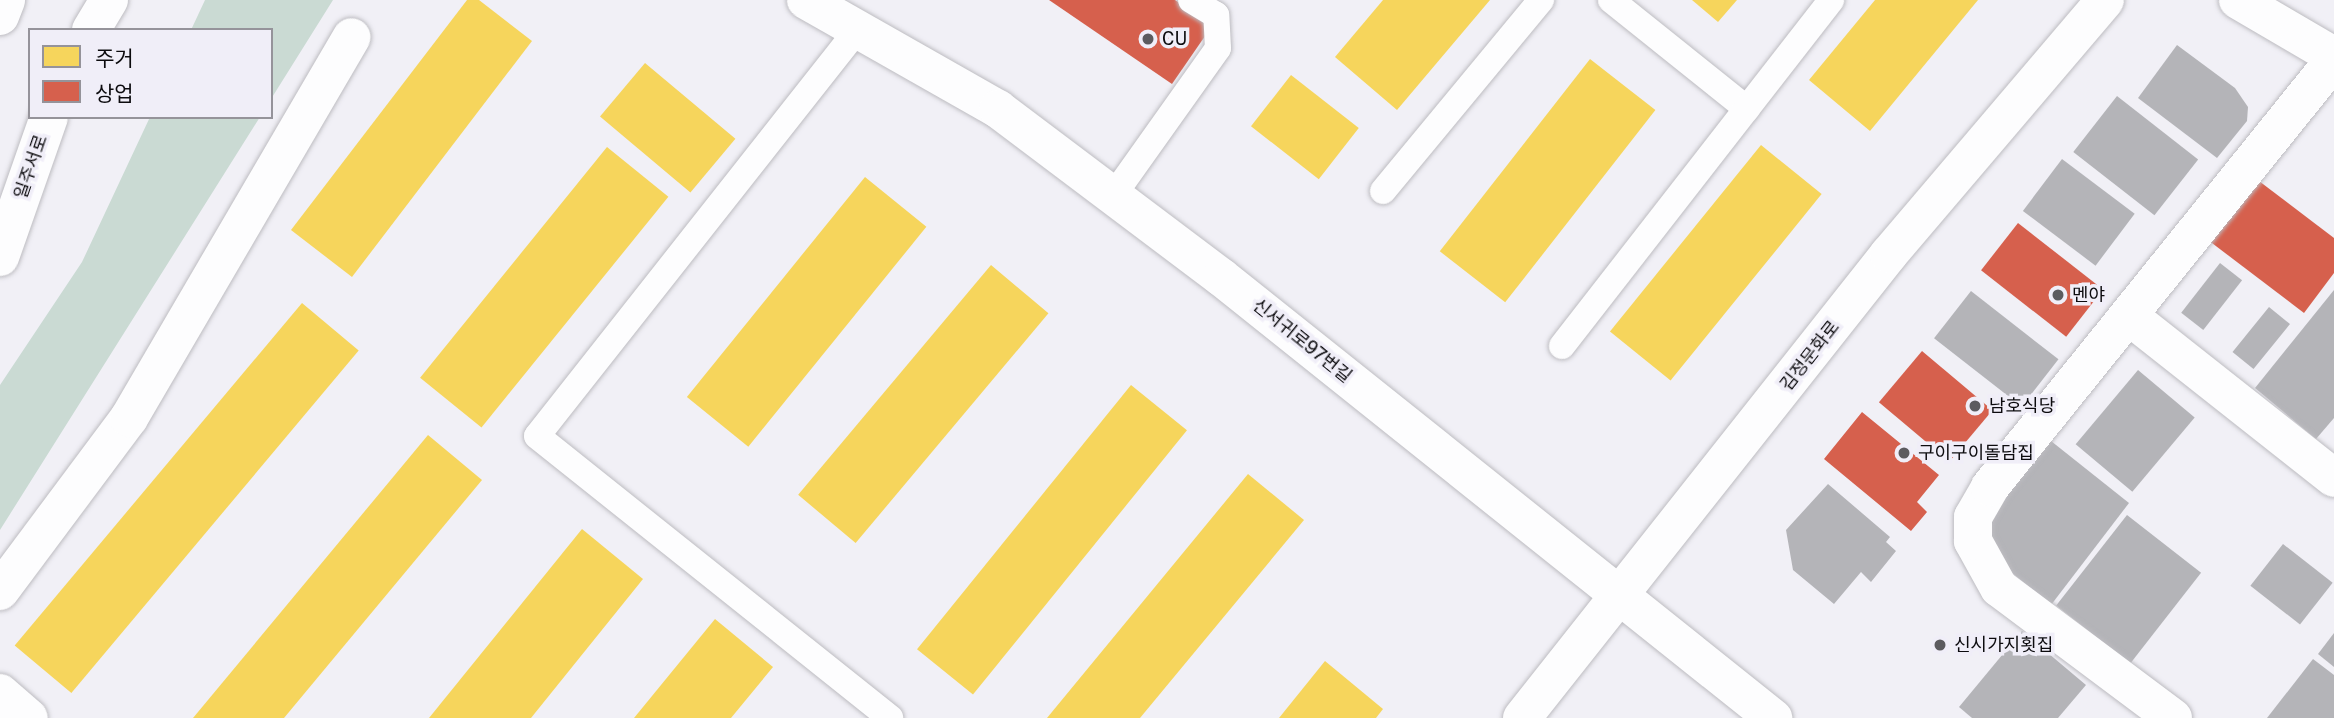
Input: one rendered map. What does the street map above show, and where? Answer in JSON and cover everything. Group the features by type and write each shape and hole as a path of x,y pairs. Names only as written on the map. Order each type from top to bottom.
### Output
{"street":[{"path":"0,16 6,0"},
{"path":"85,28 97,0"},
{"path":"92,28 109,0"},
{"name":"신서귀로97번길","path":"806,0 998,109 1113,195 1773,718"},
{"name":"김정문화로","path":"1522,718 1622,597 1889,254 2105,0"},
{"path":"2173,718 1999,588 1973,541 1973,517 1990,487 2334,58 2238,0"},
{"path":"0,591 129,418 352,37"},
{"name":"일주서로","path":"0,257 48,119"},
{"path":"2129,316 2334,478"},
{"path":"0,693 29,718"}],"lane":[{"path":"1113,195 1218,48 1216,15 1191,0"},
{"path":"1383,191 1541,0"},
{"path":"1611,0 1747,108"},
{"path":"1562,346 1831,0"},
{"path":"858,29 537,436 890,718"}],"shaded area":[{"path":"205,0 333,0 273,96 273,28 192,28"},
{"path":"149,119 259,119 0,530 0,385 82,262"}],"building: 주거":[{"path":"467,0 479,0 532,41 352,277 291,230"},
{"path":"1383,0 1490,0 1397,110 1335,57"},
{"path":"1692,0 1737,0 1718,22"},
{"path":"1875,0 1978,0 1870,131 1809,80"},
{"path":"1590,59 1655,110 1505,302 1440,251"},
{"path":"645,63 735,139 690,192 600,117"},
{"path":"1291,75 1359,128 1319,179 1251,126"},
{"path":"1761,145 1822,194 1671,381 1610,332"},
{"path":"607,147 668,197 481,428 420,378"},
{"path":"865,177 926,227 748,447 687,397"},
{"path":"991,265 1048,313 856,543 798,495"},
{"path":"302,303 359,351 71,693 15,645"},
{"path":"1131,385 1187,430 973,695 917,649"},
{"path":"428,435 482,480 284,718 193,718"},
{"path":"1248,474 1304,520 1140,718 1047,718"},
{"path":"582,529 643,579 531,718 429,718"},
{"path":"715,619 773,667 731,718 634,718"},
{"path":"1325,661 1383,709 1376,718 1279,718"}],"building: 상업":[{"path":"1049,0 1175,0 1212,26 1172,84"},
{"path":"2255,178 2334,238 2334,273 2304,313 2208,240"},
{"path":"2018,223 2103,289 2066,337 1981,270"},
{"path":"1922,351 1992,410 1949,461 1879,402"},
{"path":"1862,412 1939,475 1917,502 1927,512 1911,531 1824,459"}],"building: 기타":[{"path":"2177,45 2235,88 2248,107 2247,121 2217,158 2138,98"},
{"path":"2117,96 2198,159 2154,215 2073,152"},
{"path":"2062,159 2135,214 2096,266 2023,211"},
{"path":"2220,263 2242,280 2203,330 2181,313"},
{"path":"2334,290 2334,418 2316,439 2255,388"},
{"path":"1971,291 2058,359 2022,407 1934,338"},
{"path":"2269,307 2290,324 2253,369 2232,352"},
{"path":"2138,370 2195,418 2132,492 2076,444"},
{"path":"2051,441 2129,503 2051,605 1992,556 1989,518"},
{"path":"1828,484 1890,537 1886,542 1896,551 1871,582 1861,572 1834,604 1793,570 1786,530"},
{"path":"2127,515 2201,573 2130,663 2056,606"},
{"path":"2283,544 2333,583 2300,625 2250,586"},
{"path":"2022,631 2086,685 2058,718 1972,718 1959,707"},
{"path":"2334,633 2334,667 2318,654"},
{"path":"2313,659 2334,675 2334,718 2267,718"}],"place":[{"name":"CU","path":"1148,39"},
{"name":"멘야","path":"2058,295"},
{"name":"남호식당","path":"1975,406"},
{"name":"구이구이돌담집","path":"1904,453"},
{"name":"신시가지횟집","path":"1940,645"}]}
